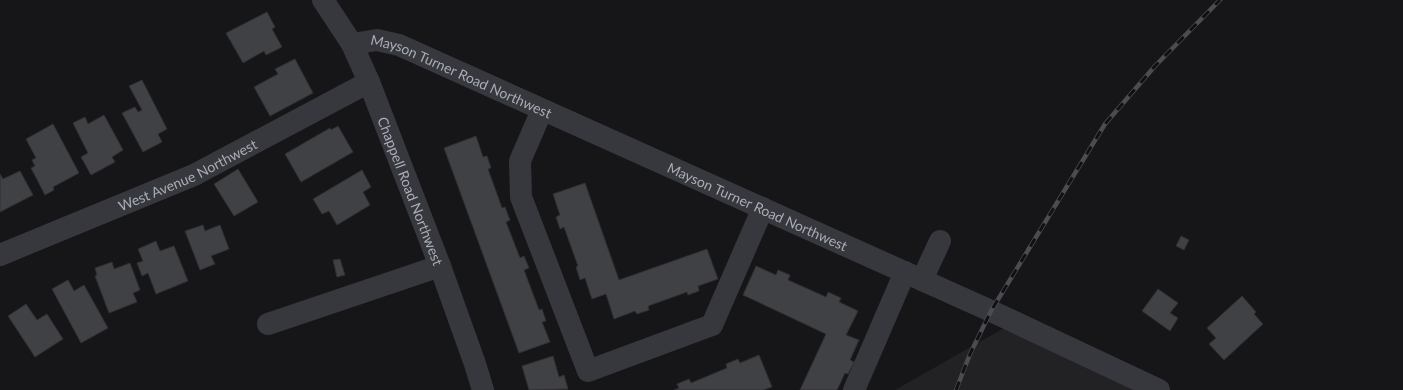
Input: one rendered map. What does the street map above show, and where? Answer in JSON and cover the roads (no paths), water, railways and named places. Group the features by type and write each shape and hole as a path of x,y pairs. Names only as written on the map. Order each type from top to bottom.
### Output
{"street":[{"name":"Chappell Road Northwest","path":"323,0 352,44 369,82 440,266 483,390"},
{"name":"Mayson Turner Road Northwest","path":"352,44 378,40 399,45 991,310 1159,390"},
{"name":"West Avenue Northwest","path":"0,255 194,175 369,82"},
{"path":"542,110 520,161 520,197 588,370 712,325 763,208"},
{"path":"854,390 914,276 940,241"},
{"path":"268,324 440,266"}],"railway":[{"path":"956,390 970,354 991,311 1105,124 1155,66 1220,0"}]}
